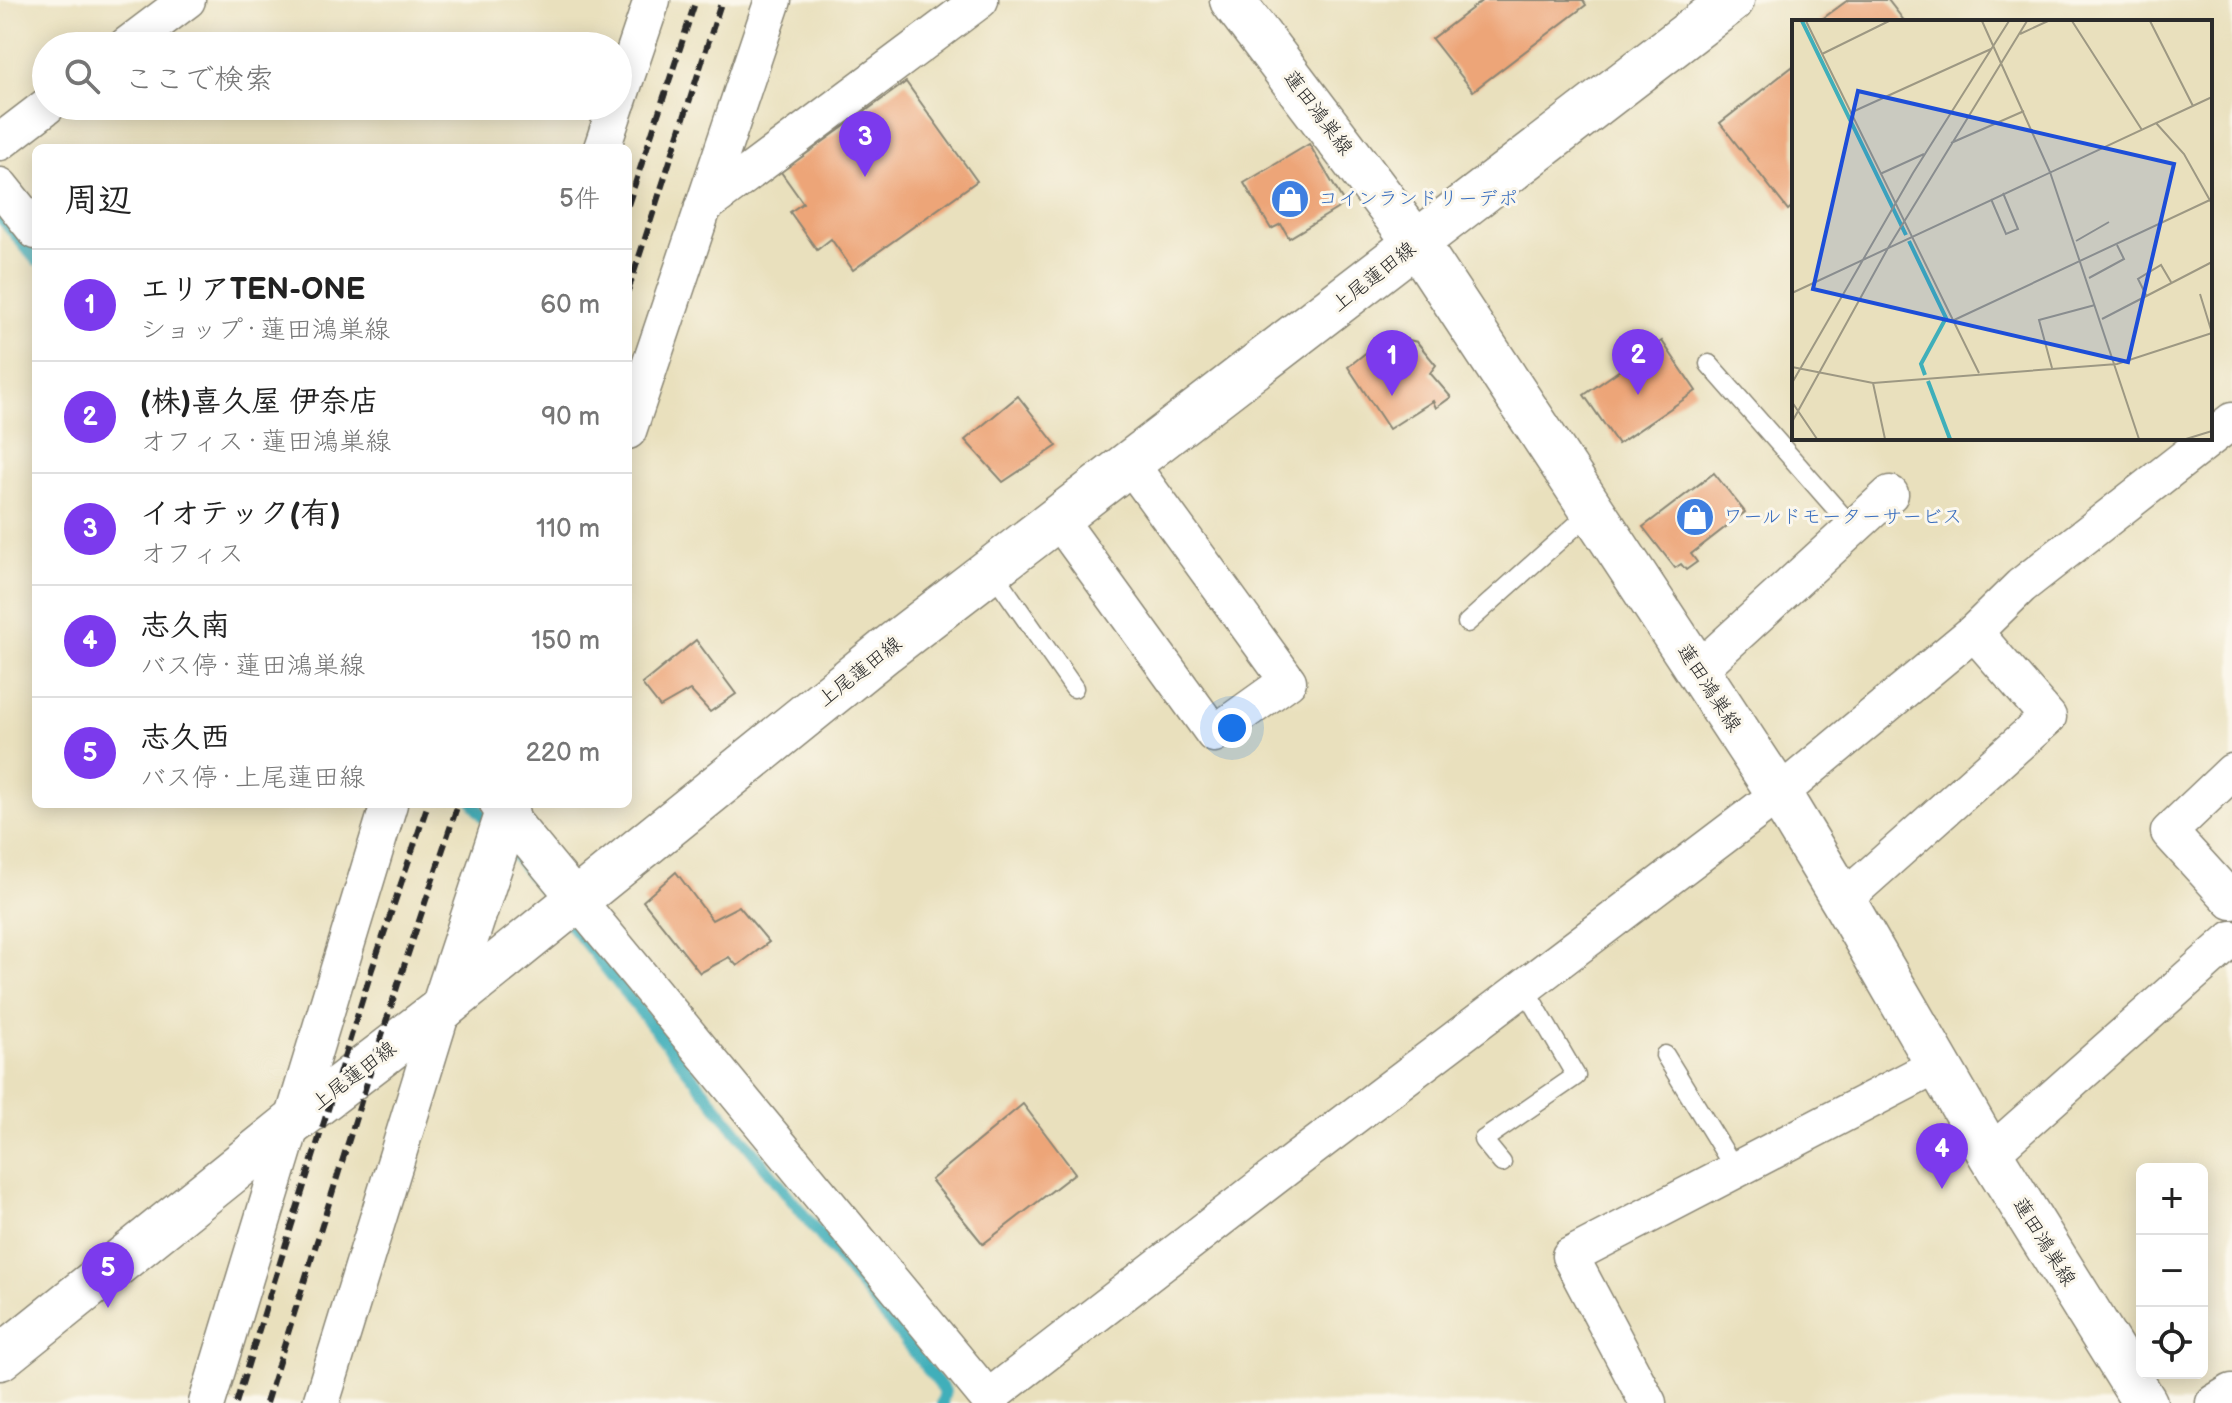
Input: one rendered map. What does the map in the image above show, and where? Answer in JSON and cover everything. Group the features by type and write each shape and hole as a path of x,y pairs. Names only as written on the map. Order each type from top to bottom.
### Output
{"main road":[{"name":"蓮田鴻巣線","path":"1232,0 1417,244 1779,794 1990,1154 2145,1403"},
{"name":"上尾蓮田線","path":"0,1358 291,1124 443,1008 885,651 1417,244 1716,4"},
{"path":"443,1008 505,808"}],"street":[{"path":"145,32 187,0"},
{"path":"632,59 652,0"},
{"path":"632,419 773,0"},
{"path":"703,207 980,0"},
{"path":"0,142 32,117"},
{"path":"603,144 611,120"},
{"path":"0,186 32,226"},
{"path":"2212,437 2232,421"},
{"path":"505,808 572,904 990,1400 1779,794 1974,632 2021,586 2208,440"},
{"path":"1059,520 1214,734 1288,681 1131,465"},
{"path":"1698,670 1890,494"},
{"path":"1843,900 2048,717 1974,632"},
{"path":"2232,772 2169,832 2232,901"},
{"path":"207,1403 388,808"},
{"path":"1990,1154 2232,939"},
{"path":"321,1403 443,1008"},
{"path":"1648,1403 1570,1256 1938,1065"},
{"path":"2214,1403 2232,1392"}],"lane":[{"path":"1709,364 1853,528"},
{"path":"1467,623 1592,511"},
{"path":"992,571 1074,688"},
{"path":"1502,1163 1483,1140 1576,1076 1524,987"},
{"path":"1665,1055 1736,1171"}],"building":[{"path":"1483,0 1583,0 1586,5 1473,91 1432,39"},
{"path":"1848,0 1888,0 1903,20 1821,20"},
{"path":"1792,67 1792,207 1788,210 1720,123"},
{"path":"906,82 977,181 853,270 831,239 817,250 790,212 803,203 781,172"},
{"path":"1309,144 1345,204 1289,238 1281,224 1271,229 1244,183"},
{"path":"1388,335 1417,342 1436,365 1430,373 1451,397 1436,408 1433,401 1389,429 1348,367"},
{"path":"1662,341 1696,391 1618,444 1584,395"},
{"path":"1018,396 1057,446 1003,482 965,440"},
{"path":"1714,473 1745,512 1691,554 1697,562 1686,570 1681,564 1675,568 1643,527"},
{"path":"696,640 736,694 710,712 690,690 660,707 642,684"},
{"path":"676,872 712,920 739,906 769,942 737,966 729,957 700,973 643,901"},
{"path":"1023,1104 1075,1173 983,1244 931,1180"}],"waterway":[{"path":"0,216 32,255"},
{"path":"477,808 492,827"},
{"path":"506,844 945,1391 942,1403"}],"railway":[{"path":"632,193 696,0"},
{"path":"632,279 722,0"},
{"path":"236,1403 371,972 427,808"},
{"path":"266,1403 457,808"}],"place":[{"name":"イオテック(有)","path":"865,177"},
{"name":"コインランドリーデポ","path":"1290,199"},
{"name":"(株)喜久屋 伊奈店","path":"1638,395"},
{"name":"エリアTEN-ONE","path":"1392,396"},
{"name":"ワールドモーターサービス","path":"1695,517"},
{"name":"志久南","path":"1942,1189"},
{"name":"志久西","path":"108,1308"}]}
